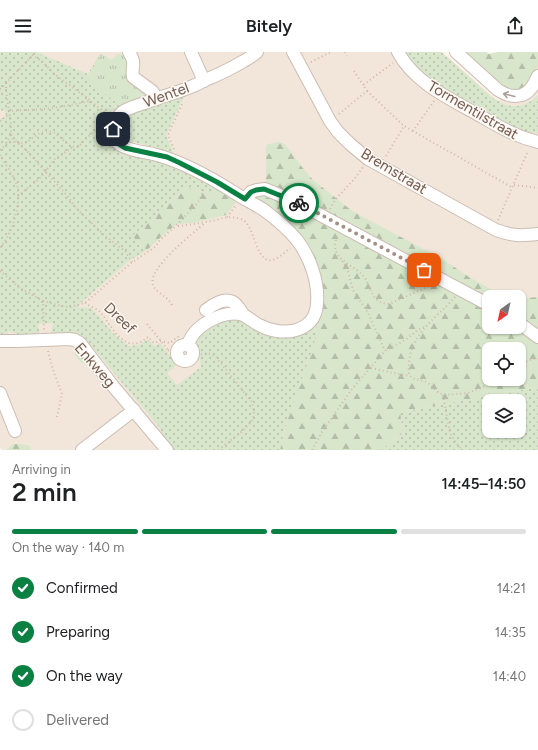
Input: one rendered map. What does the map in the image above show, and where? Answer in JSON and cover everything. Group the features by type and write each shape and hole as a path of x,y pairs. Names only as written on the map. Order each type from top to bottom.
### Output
{"street":[{"path":"129,52 133,58 134,64 132,72 133,77 152,91 157,99"},
{"path":"192,52 204,80"},
{"name":"Wentel","path":"112,120 124,111 190,88 204,80 231,69 257,52"},
{"name":"Bremstraat","path":"293,52 330,121 338,132 368,159 494,228 508,234 520,236 538,234"},
{"path":"456,52 504,94 518,96 529,91 538,76"},
{"name":"Tormentilstraat","path":"399,55 418,77 432,89 511,133 525,139 535,141"},
{"path":"112,120 113,136 117,143 125,148 167,157 217,182 263,209 279,222 298,242 312,268 317,287 318,304 313,319 307,325 298,330 289,332 275,331 259,326 243,314 230,300 213,305 206,310"},
{"path":"243,198 251,192 264,189 298,202 482,301"},
{"path":"191,350 190,339 202,326 219,316 234,313 243,314"},
{"path":"526,328 538,336"},
{"name":"Enkweg","path":"0,341 75,340 87,351 113,386 134,410"},
{"path":"172,351 183,344 191,350"},
{"path":"0,393 15,431"},
{"path":"82,450 134,410 167,450"}],"path":[{"path":"0,89 36,52"},
{"path":"301,67 331,52"},
{"path":"345,52 348,56"},
{"path":"363,85 399,55"},
{"path":"18,196 41,178 55,159 74,147 79,146 99,127 112,120 106,113 54,74 43,62 32,56"},
{"path":"354,71 367,91 404,126 513,187 538,188"},
{"path":"6,83 11,134 14,139 66,194 76,208 105,236 126,251 132,262"},
{"path":"180,163 168,135 190,88"},
{"path":"330,121 367,91"},
{"path":"414,131 440,93"},
{"path":"0,120 9,112 45,109 90,101"},
{"path":"380,166 404,126"},
{"path":"0,150 12,142 26,143 40,133 48,131 55,133 67,144 74,147"},
{"path":"6,145 11,134"},
{"path":"494,228 535,141"},
{"path":"0,155 17,185 18,196 17,208 8,237 0,249"},
{"path":"326,217 335,200 355,178 368,159"},
{"path":"0,271 20,288 43,301 71,307 85,303 132,262 155,247 160,240 176,226 198,202 204,190 205,176"},
{"path":"227,217 243,198"},
{"path":"176,226 206,222 227,217 243,219 248,223 261,256 267,260 276,259 298,242"},
{"path":"172,305 155,288 152,280 162,262 206,222"},
{"path":"342,226 334,243 336,253 342,260 353,290 368,313 385,351"},
{"path":"342,260 365,278 372,294 383,304 388,304 431,286 436,277"},
{"path":"410,376 409,358 415,340 456,296 459,289"},
{"path":"43,301 43,323 45,336"},
{"name":"Dreef","path":"85,303 99,311 123,340 133,344 139,343 148,337 154,343 160,341 170,343 183,333"},
{"name":"Dreef","path":"147,324 172,351"},
{"path":"312,450 322,432 352,389 385,351 392,346 403,342 420,328 427,326"},
{"path":"48,346 53,370 62,394 57,417"},
{"path":"191,350 198,355 208,353 216,357 252,402 254,410 253,418 247,426 218,450"},
{"path":"526,362 532,359 538,359"},
{"path":"371,368 410,376 412,378 427,382 443,395 468,393 485,386"},
{"path":"443,395 450,433 462,450"}],"shaded area":[{"path":"0,52 442,52 498,101 538,57 538,450 3,450 0,448"}],"green space":[{"path":"0,52 36,52 88,74 99,55 104,57 121,77 147,95 112,111 110,113 108,133 181,167 230,193 213,193 187,188 133,236 147,250 129,261 77,307 91,308 111,331 130,346 139,345 148,339 154,346 160,343 177,365 167,373 177,385 201,367 198,347 194,344 201,334 214,325 225,320 236,318 241,319 268,335 286,336 320,305 319,322 314,345 285,428 280,450 174,450 166,440 159,427 83,336 71,335 50,337 53,323 38,324 40,338 32,338 8,331 7,337 0,337 0,120 6,115 5,111 0,110"},
{"path":"405,52 441,52 489,95 510,106 525,104 538,95 538,133 518,129 480,109 435,82 420,71"},
{"path":"463,52 486,52 489,54 499,52 538,52 538,67 529,85 521,90 509,90"},
{"path":"101,53 111,60 117,54 124,55 129,65 126,74 127,78 148,94 148,96 120,106 87,79"},
{"path":"186,92 166,135 174,154 123,139 117,133 120,122 127,115"},
{"path":"279,142 285,144 313,180 351,210 444,260 492,290 482,290 482,297 266,186 266,146 268,144"},
{"path":"187,188 213,193 230,193 239,198 226,215 193,223 177,224 147,250 132,236"},
{"path":"265,193 284,201 482,306 482,334 526,333 538,342 538,387 499,394 482,394 482,397 400,412 403,433 381,450 280,450 294,400 314,345 319,322 320,305 305,243 295,229 252,198"},
{"path":"538,297 538,332 526,324 526,298"},
{"path":"76,347 92,368 82,363 76,357"},
{"path":"538,387 538,450 381,450 403,433 400,412 482,397 482,438 526,438 526,394 499,394"},
{"path":"13,444 30,446 31,450 6,450"}],"way so far":[{"path":"299,203 424,270"}],"route":[{"path":"113,129 113,136 117,143 125,148 167,157 217,182 245,199 251,192 264,189 299,203"}]}
